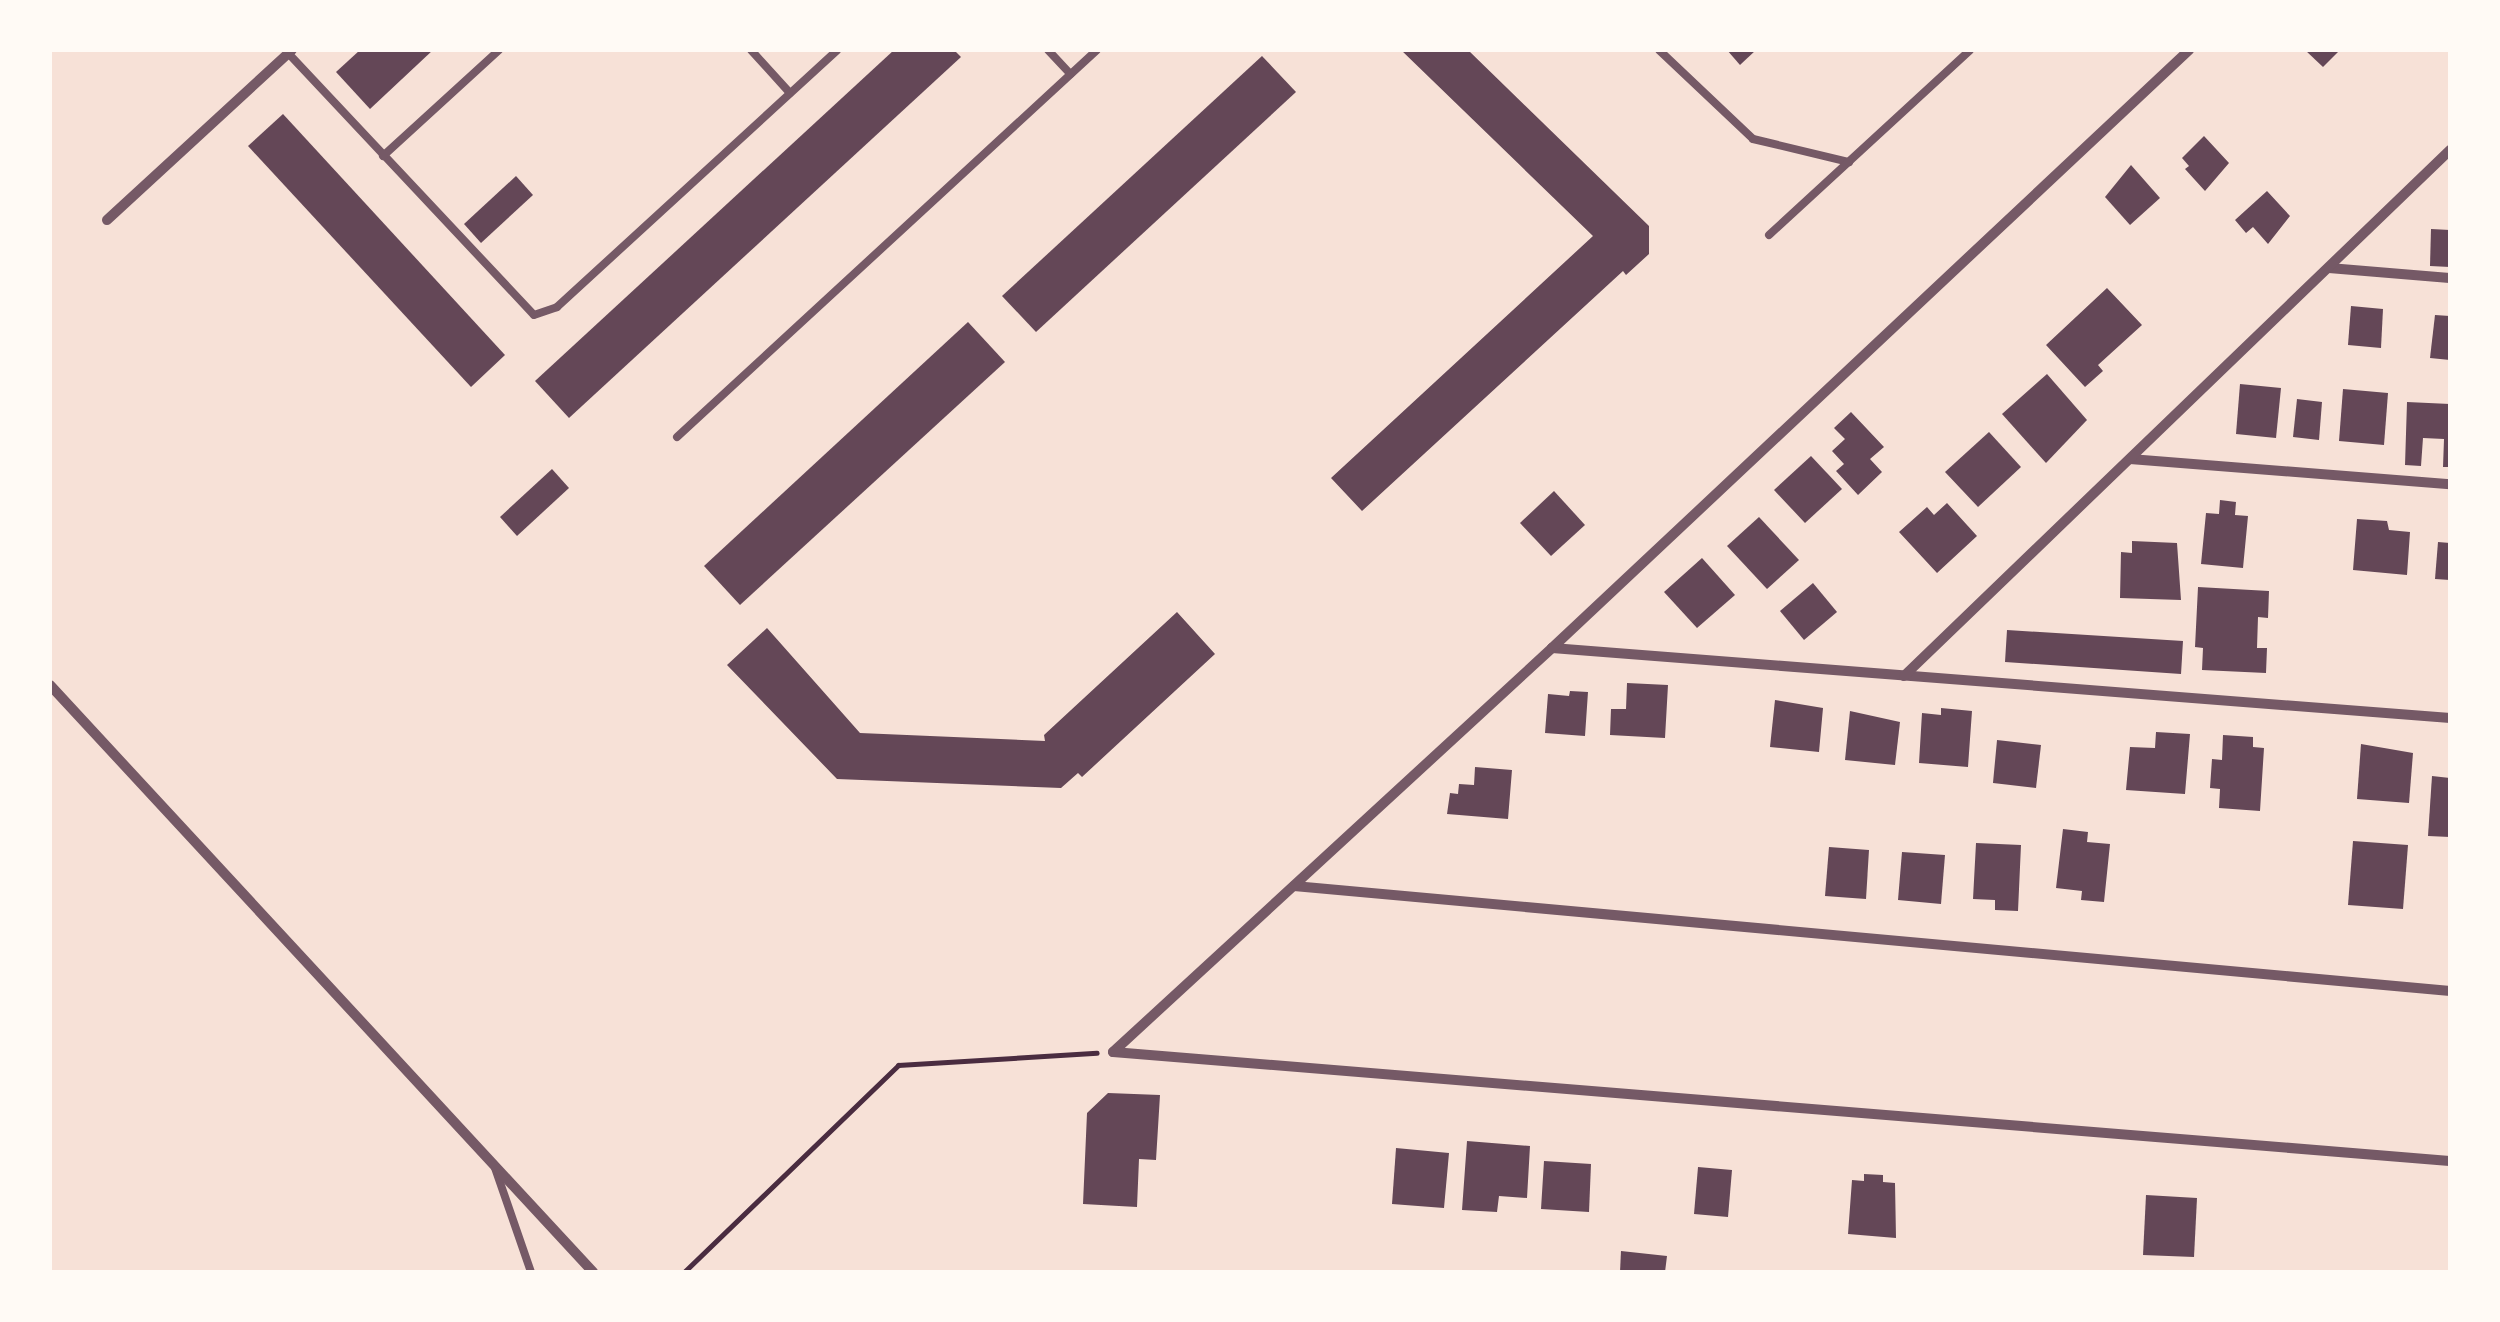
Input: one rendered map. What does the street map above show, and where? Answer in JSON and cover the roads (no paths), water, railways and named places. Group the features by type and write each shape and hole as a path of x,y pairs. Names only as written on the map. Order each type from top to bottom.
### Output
{"street":[{"path":"2189,50 1552,648 1113,1052 2450,1160"},
{"path":"107,220 290,52"},
{"path":"1904,676 2450,150"},
{"path":"2328,268 2450,278"},
{"path":"2130,460 2450,484"},
{"path":"1552,648 2450,718"},
{"path":"50,686 593,1272"},
{"path":"1294,886 2450,991"}],"lane":[{"path":"383,156 498,50"},
{"path":"751,50 790,93"},
{"path":"290,52 462,242 534,315 545,314 836,50"},
{"path":"1048,50 1070,74"},
{"path":"676,437 1097,50"},
{"path":"1660,50 1753,139 1849,162"},
{"path":"1769,236 1970,50"},
{"path":"462,242 472,234"},
{"path":"494,1164 531,1272"}]}
